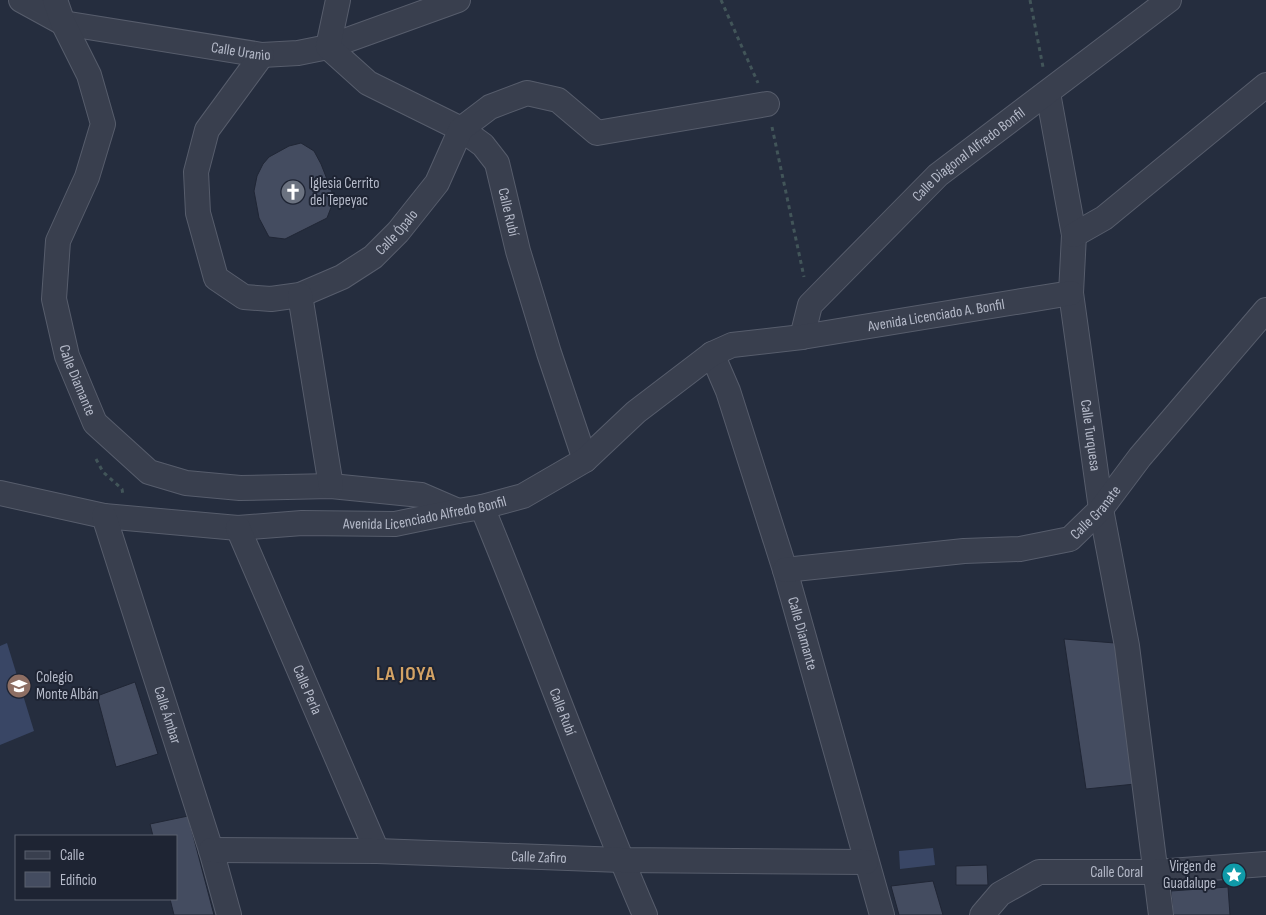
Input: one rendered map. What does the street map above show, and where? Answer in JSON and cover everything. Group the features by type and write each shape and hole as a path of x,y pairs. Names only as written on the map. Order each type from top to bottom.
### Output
{"street":[{"name":"Calle Uranio","path":"21,0 63,22 262,54 298,54 328,47 458,0"},
{"name":"Calle Diamante","path":"55,0 88,76 103,124 87,177 58,241 54,299 67,356 96,423 149,472 186,483 240,488 331,486 420,495 458,510"},
{"path":"328,47 338,0"},
{"name":"Calle Diagonal Alfredo Bonfil","path":"810,304 938,175 1169,0"},
{"name":"Calle Rubí","path":"328,47 368,83 461,129 483,145 497,163 518,250 543,334 585,460"},
{"name":"Calle Ópalo","path":"262,54 207,130 196,172 198,213 216,278 244,297 271,299 300,294 342,277 373,257 398,232 437,183 461,129 490,107 527,93 558,100 597,133 767,104"},
{"path":"1074,235 1104,218 1266,86"},
{"name":"Calle Turquesa","path":"1048,92 1074,235 1071,293 1101,508 1127,646 1161,915"},
{"name":"Avenida Licenciado A. Bonfil","path":"802,337 1071,293"},
{"path":"300,294 331,486"},
{"path":"802,337 810,304"},
{"name":"Calle Granate","path":"785,570 964,551 1020,549 1070,539 1101,508 1140,456 1266,310"},
{"name":"Avenida Licenciado Alfredo Bonfil","path":"0,493 116,517 238,528 302,523 395,524 458,510 482,507 523,496 585,460 636,412 712,354 732,345 802,337"},
{"name":"Calle Diamante","path":"712,354 728,391 785,570 882,915"},
{"name":"Calle Rubí","path":"482,507 518,594 621,860 645,915"},
{"name":"Calle Ámbar","path":"116,517 228,915"},
{"name":"Calle Perla","path":"238,528 378,851"},
{"name":"Calle Zafiro","path":"211,850 378,851 621,860 866,862"},
{"name":"Calle Coral","path":"982,915 1000,894 1039,872 1156,872 1266,864"}],"path":[{"path":"720,0 767,104 810,304"},
{"path":"1030,0 1048,92"},
{"path":"96,457 103,472 122,489 116,517"}],"water":[{"path":"7,643 34,731 0,745 0,646"},
{"path":"933,848 935,865 900,869 899,851"}],"building":[{"name":"Iglesia Cerrito del Tepeyac","path":"301,143 314,151 321,164 332,192 332,205 327,218 285,239 269,237 259,218 254,191 257,176 269,157 289,146"},
{"path":"1064,639 1115,643 1135,784 1086,789"},
{"path":"135,682 158,754 116,767 97,696"},
{"path":"188,816 214,915 174,915 170,900 178,900 178,835 153,835 150,824"},
{"path":"987,865 988,885 956,885 956,866"},
{"path":"933,881 943,915 899,915 891,886"},
{"path":"1228,887 1230,915 1173,915 1171,891"}],"place":[{"name":"Iglesia Cerrito del Tepeyac","path":"293,192"},
{"name":"Colegio Monte Albán","path":"19,686"},
{"name":"Virgen de Guadalupe","path":"1234,875"}],"district":[{"name":"LA JOYA","path":"406,673"}]}
